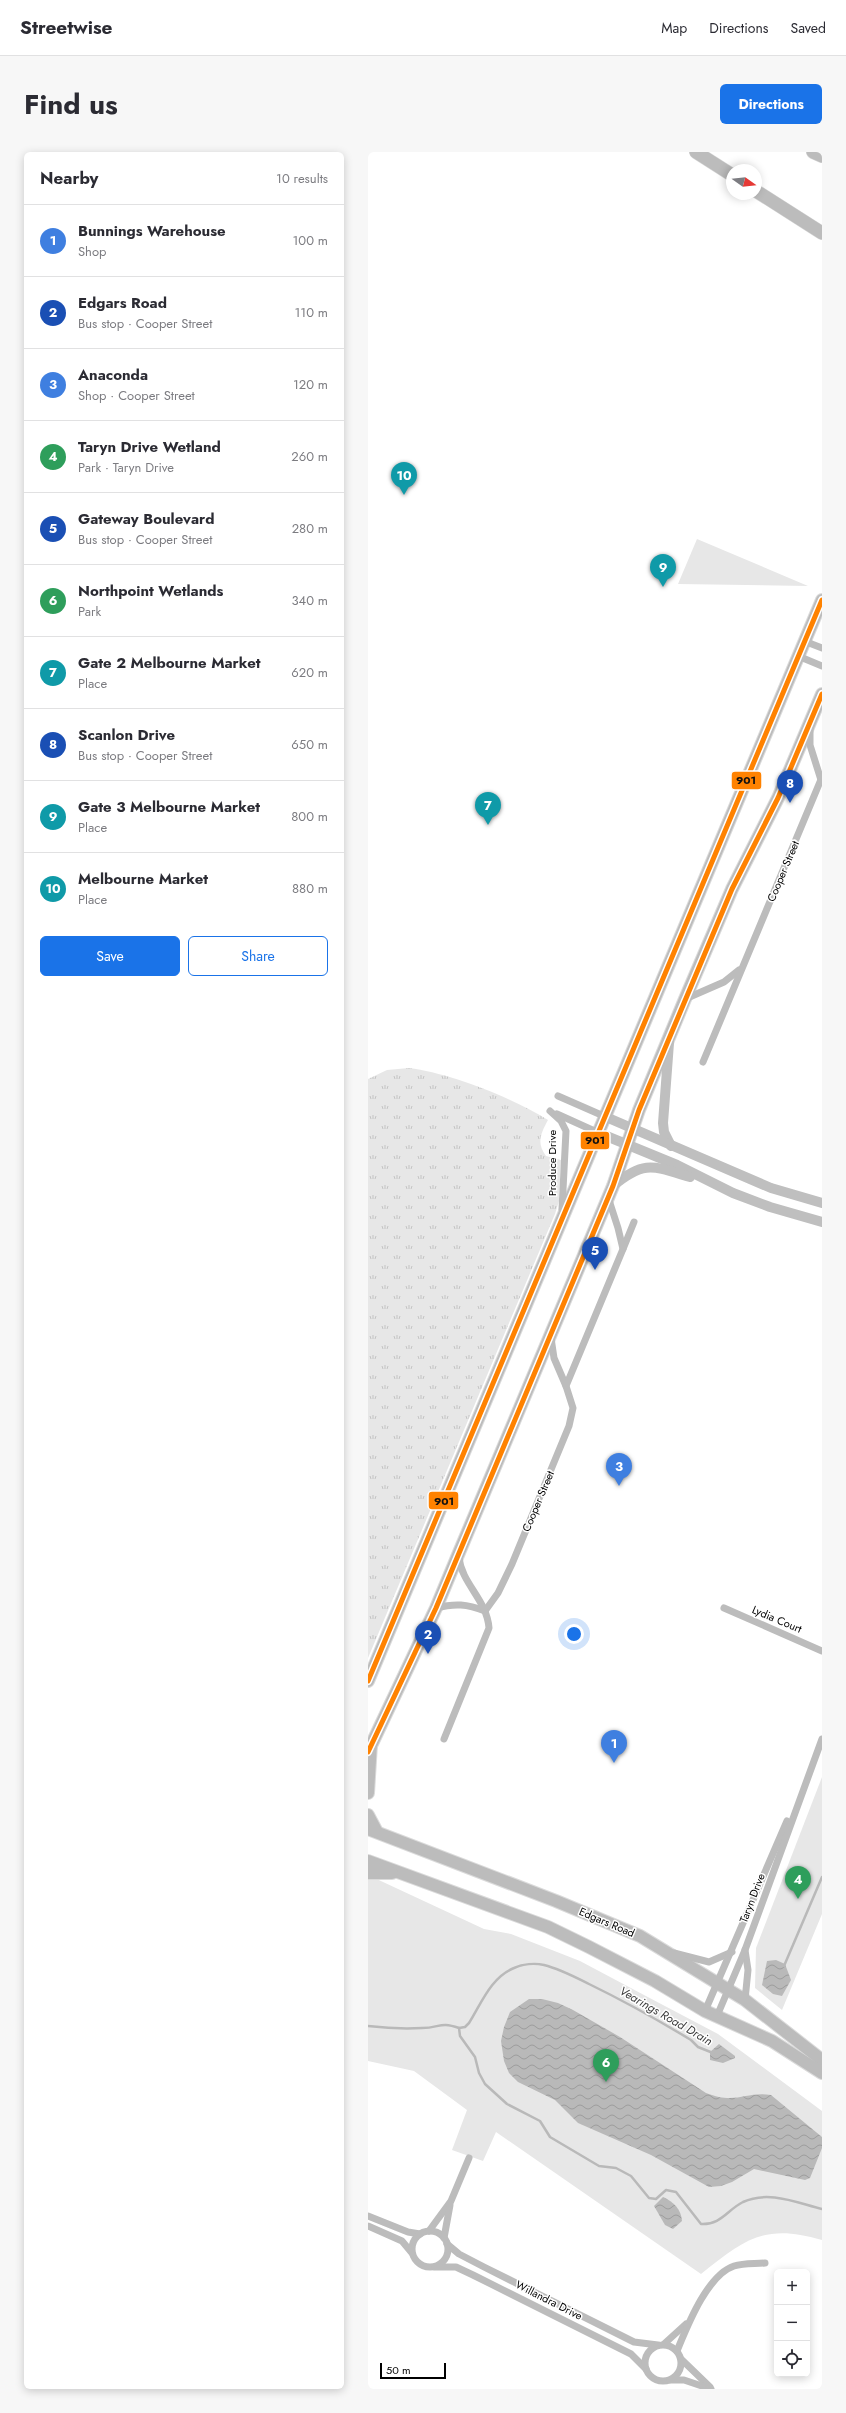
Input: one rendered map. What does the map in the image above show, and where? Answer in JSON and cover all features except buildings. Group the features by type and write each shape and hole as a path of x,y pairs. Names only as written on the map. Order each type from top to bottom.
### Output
{"highway":[{"path":"696,152 726,171"},
{"path":"813,152 822,156"},
{"path":"762,195 822,233"}],"main road":[{"path":"368,1681 822,600"},
{"path":"368,1793 370,1748 436,1608 610,1191 628,1146 632,1130 670,1035 732,889 778,798 810,722 819,706 822,694"},
{"path":"368,1815 372,1831"},
{"name":"Edgars Road","path":"372,1831 601,1918 665,1950 746,2000 822,2060"},
{"path":"368,1861 548,1928 655,1981 705,2011 772,2041 822,2073"},
{"path":"368,1873 399,1873"}],"street":[{"path":"804,641 822,648"},
{"path":"798,656 822,666"},
{"path":"810,722 810,745 821,779"},
{"name":"Cooper Street","path":"703,1062 821,779"},
{"name":"Cooper Street","path":"685,999 724,982 734,975 743,965"},
{"path":"670,1035 663,1123 664,1132 670,1146"},
{"path":"558,1096 632,1130 771,1188 822,1203"},
{"name":"Produce Drive","path":"560,1226 564,1197 566,1131 562,1121 550,1111 599,1133"},
{"path":"599,1133 677,1165 707,1182"},
{"path":"623,1249 610,1191 633,1170 644,1168 663,1169 707,1182 770,1207 822,1222"},
{"path":"566,1386 634,1222"},
{"name":"Cooper Street","path":"485,1611 498,1593 512,1564 569,1426 573,1408 566,1386 554,1358 550,1334"},
{"path":"444,1739 487,1634 488,1620 485,1611 479,1597 464,1578 460,1568 458,1555"},
{"path":"436,1608 458,1604 471,1605 485,1611"},
{"name":"Lydia Court","path":"724,1608 822,1651"},
{"name":"Taryn Drive","path":"705,2011 732,1952 762,1876 822,1740"},
{"name":"Taryn Drive","path":"717,2016 745,1950 803,1786"},
{"path":"665,1950 709,1962 732,1952"},
{"path":"745,1950 748,1970 746,2000"},
{"path":"797,2040 822,2053"},
{"path":"429,2231 451,2201 469,2158"},
{"path":"368,2226 402,2240 418,2264 429,2268 435,2267 445,2260 447,2255 446,2241 451,2201"},
{"path":"368,2216 408,2232 420,2234 429,2231 440,2234 446,2241"},
{"path":"412,2253 413,2242 420,2234"},
{"name":"Willandra Drive","path":"446,2241 459,2254 634,2342 646,2345 661,2345"},
{"path":"677,2351 688,2322 717,2278 726,2270 744,2264 764,2263"},
{"name":"Willandra Drive","path":"435,2267 456,2267 474,2275 631,2354 646,2369"},
{"path":"688,2322 661,2345 653,2348 646,2357 646,2369 653,2378 663,2381 684,2380 711,2389"},
{"path":"661,2345 677,2351 681,2359 690,2370 711,2389"},
{"path":"668,2380 673,2378 680,2370 681,2359"}],"green space":[{"path":"697,539 808,586 678,584"},
{"path":"409,1068 443,1075 481,1088 517,1103 548,1120 543,1129 540,1142 546,1156 561,1160 559,1201 555,1214 368,1658 368,1079 387,1070"},
{"path":"822,1777 822,1914 782,2010 755,1988 756,1948"},
{"path":"368,1875 484,1929 511,1934 580,1961 718,2034 822,2111 822,2240 785,2233 770,2234 744,2243 701,2274 496,2132 483,2161 452,2150 467,2110 414,2071 368,2061"}],"water":[{"path":"776,1960 785,1964 791,1980 782,1996 773,1994 762,1985 767,1961"},
{"path":"529,1999 542,1999 558,2003 573,2010 620,2037 706,2093 725,2098 762,2094 771,2095 822,2137 822,2148 810,2178 805,2180 754,2169 732,2182 721,2186 709,2187 651,2155 578,2123 555,2100 518,2082 509,2073 504,2061 501,2041 504,2027 510,2012"},
{"path":"719,2044 735,2056 735,2058 723,2063 710,2060 710,2052"},
{"path":"663,2197 674,2204 680,2213 682,2221 673,2229 665,2225 654,2206"}],"waterway":[{"name":"Vearings Road Drain","path":"784,1966 822,1877"},
{"name":"Vearings Road Drain","path":"459,2028 465,2027 469,2023 487,1992 506,1972 529,1964 540,1964 567,1973 615,1997 691,2040 698,2047 713,2053"},
{"path":"368,2026 388,2028 428,2028 448,2025 459,2028 460,2036 475,2057 479,2073 485,2084 507,2104 540,2121 550,2137 599,2166 616,2168 631,2176 649,2198 656,2199 666,2190 676,2192 701,2224 708,2224 719,2220 737,2205 763,2197 773,2197 793,2201 822,2209"}],"transit line":[{"name":"901","path":"368,1681 822,600"},
{"name":"901","path":"368,1752 436,1608 613,1186 639,1110 732,889 778,798 822,694"}],"place":[{"name":"Melbourne Market","path":"404,495"},
{"name":"Gate 3 Melbourne Market","path":"663,587"},
{"name":"Scanlon Drive","path":"790,803"},
{"name":"Gate 2 Melbourne Market","path":"488,825"},
{"name":"Gateway Boulevard","path":"595,1270"},
{"name":"Anaconda","path":"619,1486"},
{"name":"Edgars Road","path":"428,1654"},
{"name":"Bunnings Warehouse","path":"614,1763"},
{"name":"Taryn Drive Wetland","path":"798,1899"},
{"name":"Northpoint Wetlands","path":"606,2082"}]}
